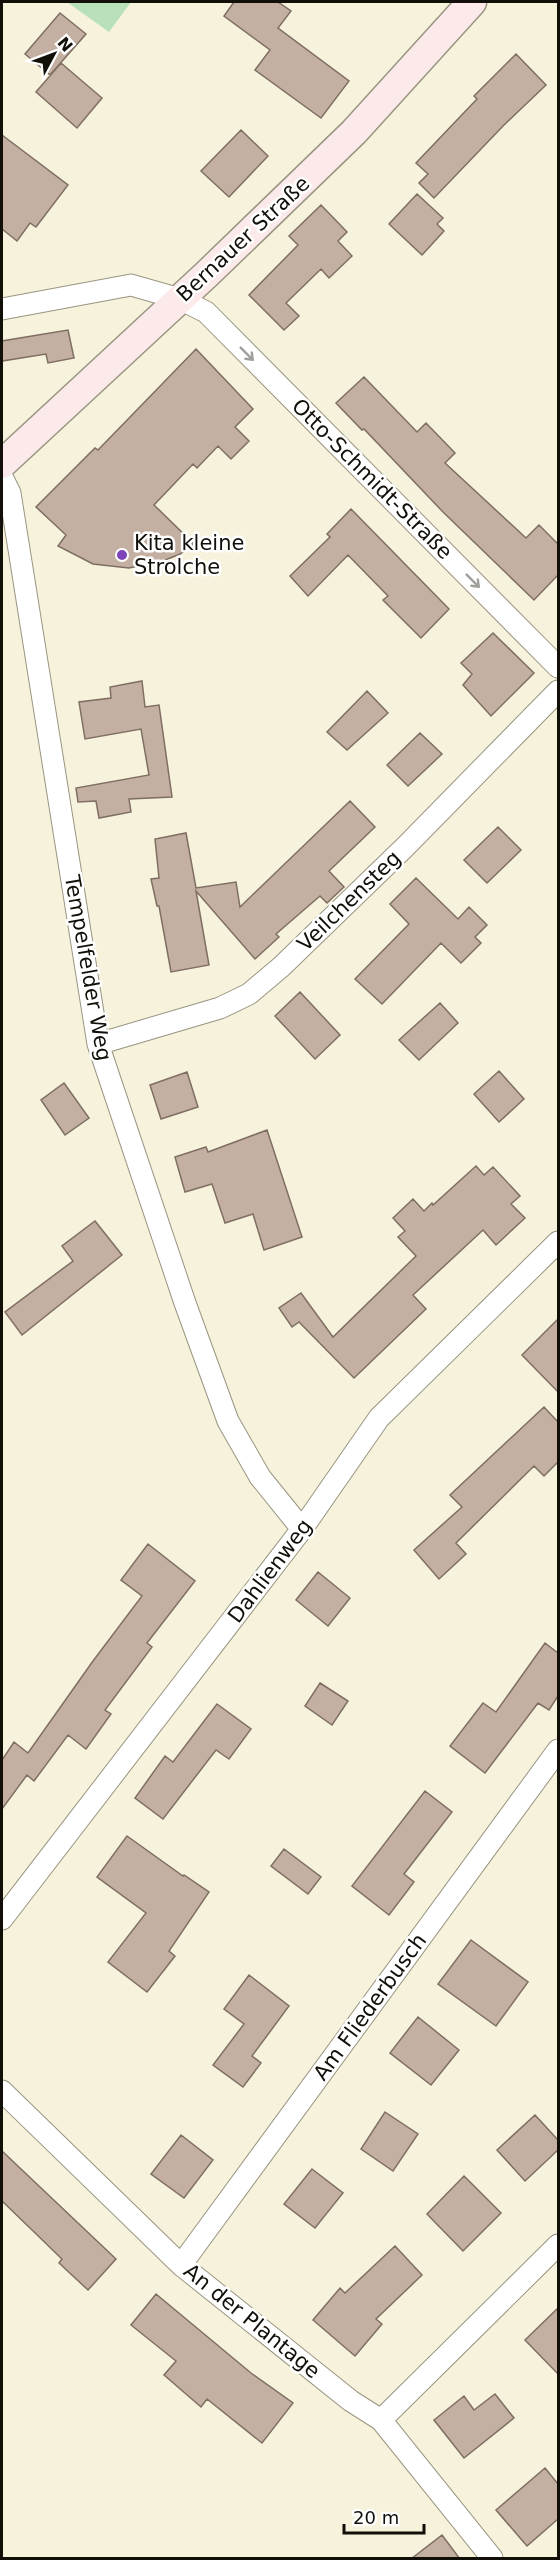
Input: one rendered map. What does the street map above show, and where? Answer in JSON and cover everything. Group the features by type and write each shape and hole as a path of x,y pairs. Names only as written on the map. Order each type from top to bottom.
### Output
{"main road":[{"name":"Bernauer Straße","path":"2,464 180,299 354,132 472,2"}],"street":[{"name":"Otto-Schmidt-Straße","path":"2,309 131,285 180,299 206,312 558,667"},
{"name":"Tempelfelder Weg","path":"2,477 10,494 99,1044 185,1304 228,1421 260,1477 302,1530"},
{"name":"Veilchensteg","path":"99,1044 220,1008 249,994 281,967 405,847 558,691"},
{"name":"Dahlienweg","path":"2,1919 302,1530 379,1418 558,1242"},
{"name":"Am Fliederbusch","path":"181,2265 558,1750"},
{"name":"An der Plantage","path":"2,2091 181,2265 351,2401 381,2420 492,2559"},
{"path":"381,2420 558,2245"}],"green space":[{"path":"67,2 131,2 109,32"}],"building":[{"path":"234,2 278,2 291,11 278,28 349,81 321,118 255,70 270,50 224,16"},
{"path":"60,13 86,34 50,75 25,54"},
{"path":"516,54 546,85 434,198 419,183 428,174 416,163 477,99 474,96"},
{"path":"61,63 102,98 77,128 36,92"},
{"path":"241,130 268,156 229,197 201,171"},
{"path":"2,135 68,185 36,227 30,223 17,241 2,229"},
{"path":"417,194 443,218 437,224 444,231 422,255 389,224"},
{"path":"321,205 347,232 338,241 352,256 329,278 321,269 286,303 299,316 284,330 249,295 298,245 289,236"},
{"path":"68,330 74,358 48,363 46,354 2,361 2,341"},
{"path":"196,349 253,409 235,427 249,441 231,459 218,446 197,468 193,464 154,505 194,544 180,554 163,561 129,568 93,564 58,546 66,535 36,507 95,448 98,450"},
{"path":"364,377 417,432 426,423 455,453 445,463 526,538 539,525 558,544 558,575 534,600 443,512 336,403"},
{"path":"351,509 449,609 421,638 383,600 388,596 348,555 308,596 290,576 330,537 327,534"},
{"path":"493,633 534,673 491,716 463,685 472,674 461,663"},
{"path":"142,681 145,707 159,705 172,797 129,799 131,812 99,818 96,801 78,802 76,788 149,775 141,729 85,739 79,702 111,698 110,687"},
{"path":"367,691 388,713 347,750 327,732"},
{"path":"420,733 442,754 408,786 387,765"},
{"path":"350,801 375,827 329,871 344,887 327,903 320,896 276,934 279,937 255,959 196,891 209,965 171,972 159,906 157,906 151,879 159,878 155,839 186,833 196,888 236,882 240,907"},
{"path":"498,827 521,850 487,883 464,860"},
{"path":"416,878 458,919 469,907 487,925 475,937 481,943 461,963 441,943 382,1004 355,979 409,924 390,904"},
{"path":"300,992 340,1035 315,1059 275,1016"},
{"path":"440,1003 458,1023 419,1060 399,1040"},
{"path":"499,1071 524,1099 499,1122 474,1094"},
{"path":"187,1072 198,1107 161,1119 150,1085"},
{"path":"64,1083 89,1118 65,1135 41,1100"},
{"path":"267,1130 302,1237 264,1250 253,1214 225,1223 212,1184 185,1192 175,1157 206,1147 208,1152"},
{"path":"476,1166 484,1175 493,1167 520,1196 511,1204 525,1218 496,1245 483,1230 413,1295 426,1309 354,1378 299,1322 292,1327 279,1308 301,1293 333,1337 416,1256 398,1237 405,1231 393,1218 413,1199 424,1211"},
{"path":"95,1221 122,1255 22,1335 5,1312 73,1261 62,1246"},
{"path":"558,1319 558,1392 522,1355"},
{"path":"544,1407 558,1422 558,1462 544,1476 534,1466 456,1543 466,1554 439,1579 414,1550 462,1507 450,1495"},
{"path":"148,1544 195,1581 147,1643 152,1647 105,1710 111,1714 86,1749 68,1735 34,1781 27,1775 2,1809 2,1760 14,1742 28,1753 142,1596 121,1580"},
{"path":"318,1572 350,1598 328,1626 296,1600"},
{"path":"545,1643 558,1653 558,1696 549,1710 538,1703 485,1773 450,1746 483,1703 496,1712"},
{"path":"320,1683 348,1701 332,1725 305,1706"},
{"path":"217,1704 251,1729 229,1759 216,1750 163,1819 135,1798 165,1756 173,1762"},
{"path":"425,1791 452,1812 404,1874 414,1882 389,1915 352,1886"},
{"path":"127,1836 209,1892 169,1951 175,1956 147,1992 108,1962 146,1913 97,1877"},
{"path":"284,1849 321,1877 308,1894 271,1866"},
{"path":"471,1940 528,1982 496,2026 438,1984"},
{"path":"249,1975 289,2006 252,2056 261,2063 243,2087 213,2065 244,2024 224,2009"},
{"path":"418,2017 459,2050 431,2085 390,2053"},
{"path":"385,2112 418,2134 393,2171 361,2149"},
{"path":"535,2115 558,2140 558,2150 525,2181 497,2150"},
{"path":"181,2135 213,2160 184,2198 151,2174"},
{"path":"2,2151 116,2259 88,2290 59,2263 62,2259 2,2201"},
{"path":"312,2169 343,2193 315,2228 284,2204"},
{"path":"464,2176 501,2213 463,2251 427,2214"},
{"path":"395,2246 422,2275 376,2319 382,2324 355,2356 313,2320 340,2288 345,2293"},
{"path":"156,2294 251,2373 293,2403 262,2443 207,2399 201,2407 164,2375 176,2361 131,2325"},
{"path":"558,2308 558,2374 525,2340"},
{"path":"495,2394 514,2418 464,2458 434,2420 464,2396 474,2410"},
{"path":"545,2468 558,2484 558,2519 527,2546 496,2510"},
{"path":"442,2535 460,2559 411,2559"}],"place":[{"name":"Kita kleine Strolche","path":"122,555"}]}
